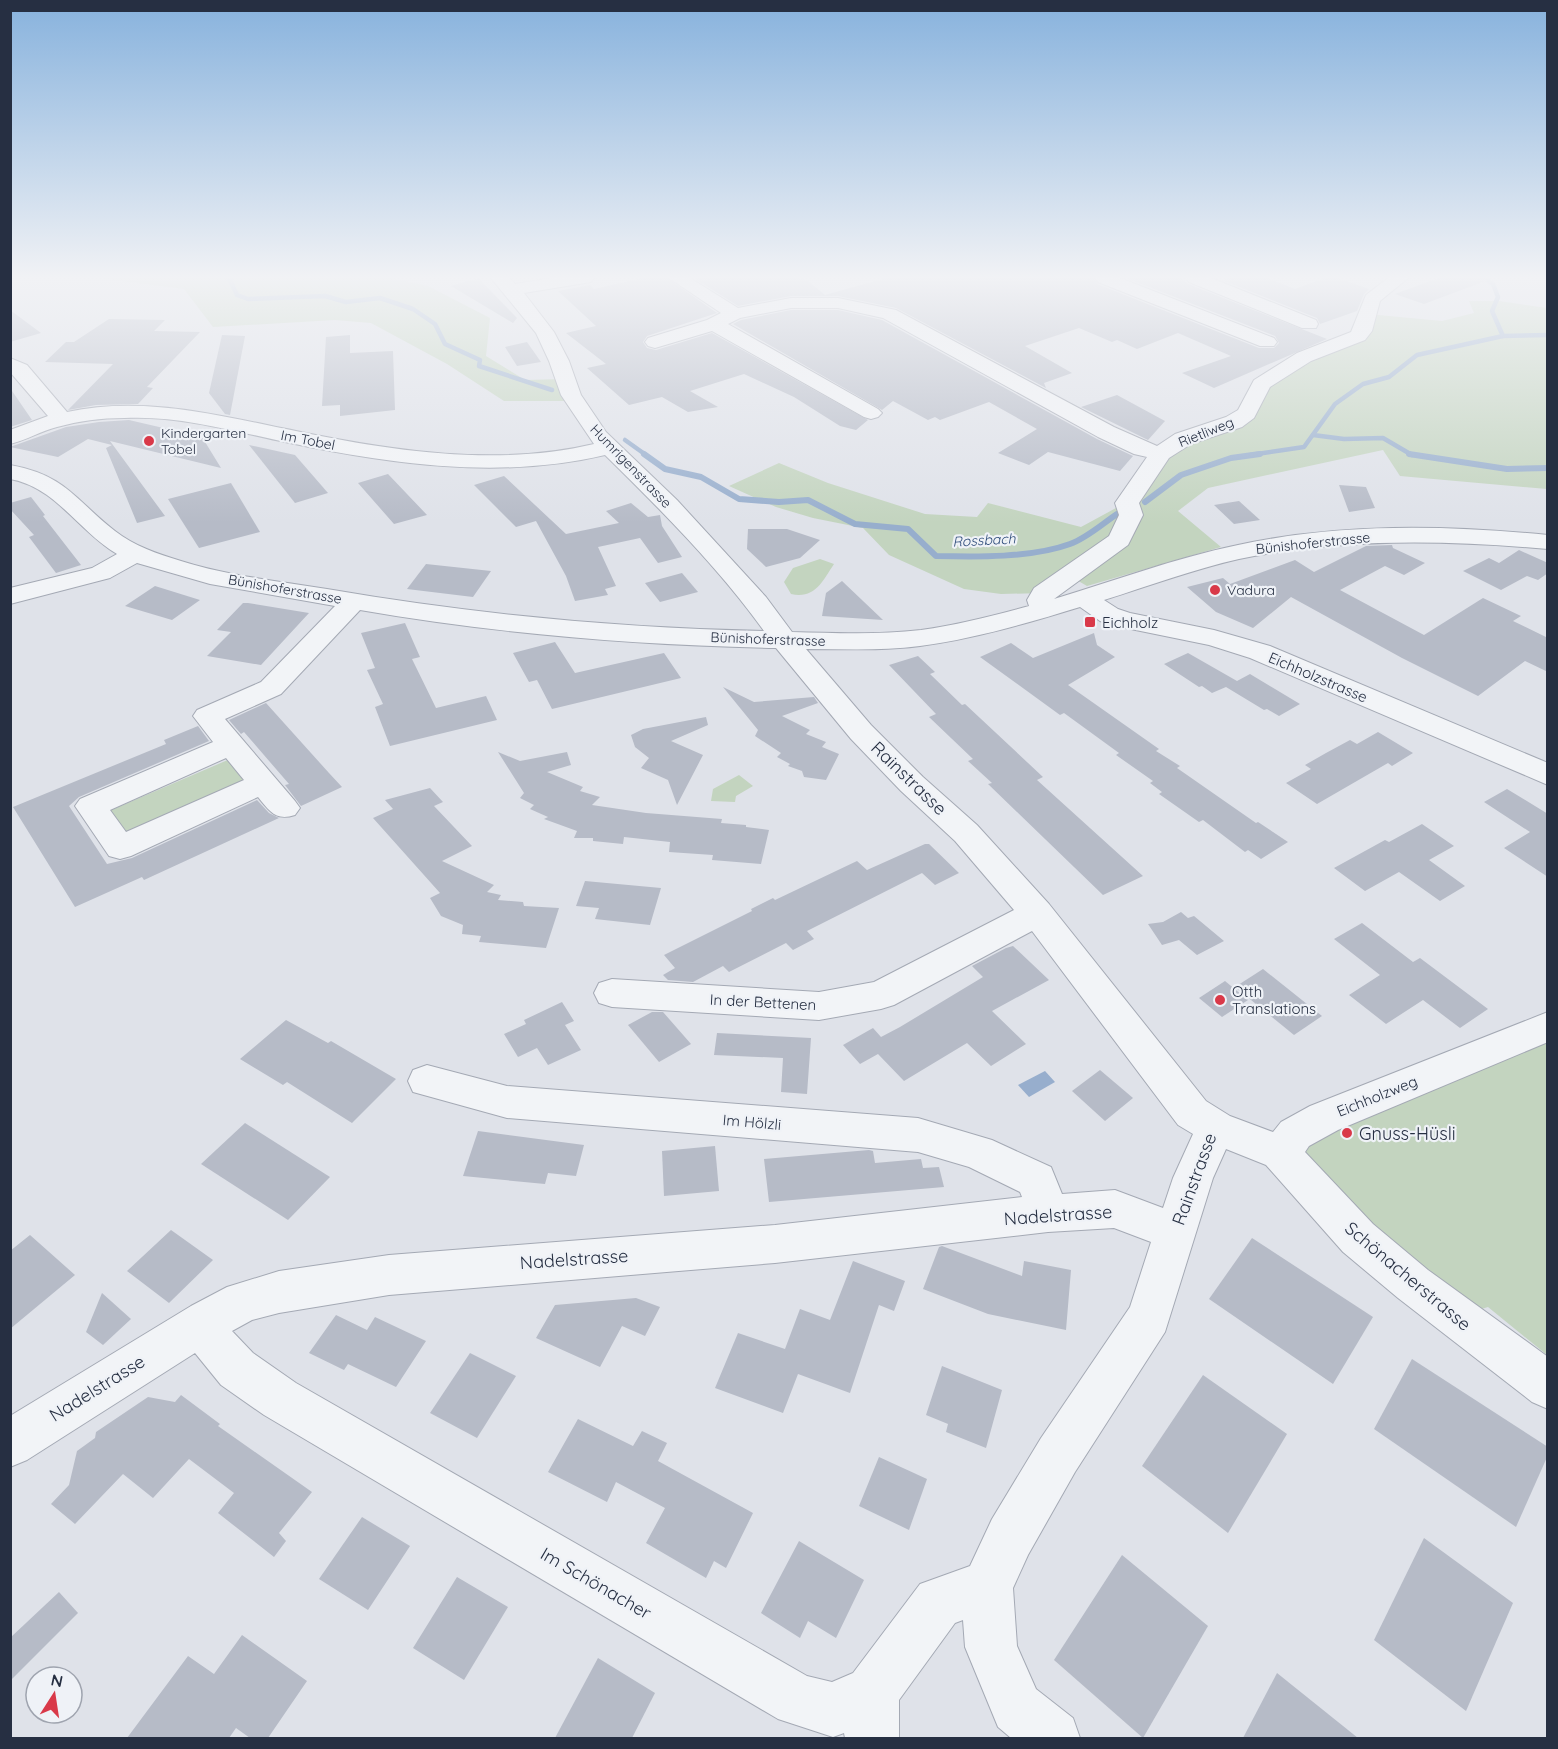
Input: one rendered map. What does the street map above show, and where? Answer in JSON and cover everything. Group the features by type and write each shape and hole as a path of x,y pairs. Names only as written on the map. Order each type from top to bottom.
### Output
{"street":[{"name":"Humrigenstrasse","path":"558,360 574,401 598,436 669,505 757,603 784,640"},
{"path":"777,360 872,413"},
{"path":"973,360 1106,432 1142,448 1161,453"},
{"name":"Rietliweg","path":"1029,616 1043,593 1119,540 1131,516 1127,502 1161,453 1183,439 1234,422 1247,414 1261,384 1300,360"},
{"path":"10,364 20,369 63,420"},
{"name":"Im Tobel","path":"10,438 63,420 99,412 169,412 323,444 415,457 536,459 590,453 609,447"},
{"name":"Bünishoferstrasse","path":"10,472 44,480 106,537 134,555 186,571 354,602 495,621 623,632 784,640 878,641 937,636 1029,616 1083,597 1234,553 1285,543 1403,534 1510,538 1548,542"},
{"path":"10,596 101,573 134,555"},
{"name":"Eichholzstrasse","path":"1083,597 1109,615 1145,625 1214,638 1260,652 1548,775"},
{"path":"284,808 207,716 271,687 354,602"},
{"path":"1029,616 1102,621 1109,615"},
{"name":"Rainstrasse","path":"784,640 861,732 912,784 966,832 1037,913 1192,1113 1216,1128 1193,1178 1174,1232 1149,1317 1058,1455 1010,1536 987,1587 991,1647 1017,1708 1053,1738"},
{"path":"231,745 90,806 120,848 263,783"},
{"name":"In der Bettenen","path":"612,993 819,1006 880,995 1037,913"},
{"name":"Eichholzweg","path":"1280,1153 1295,1134 1324,1118 1548,1026"},
{"name":"Im Hölzli","path":"427,1081 507,1102 918,1135 978,1152 1037,1180 1048,1214"},
{"path":"1216,1128 1280,1153"},
{"name":"Schönacherstrasse","path":"1280,1153 1358,1238 1413,1284 1548,1386"},
{"name":"Nadelstrasse","path":"10,1443 207,1321 243,1302 279,1292 389,1275 775,1244 1048,1214 1115,1209 1174,1232"},
{"name":"Im Schönacher","path":"207,1321 213,1344 237,1369 280,1399 797,1700 833,1710 872,1715 938,1602 987,1587"}],"green space":[{"path":"439,360 492,360 525,380 564,379 575,401 504,401"},
{"path":"1311,360 1548,360 1547,489 1400,476 1383,450 1208,488 1178,511 1221,547 1087,586 1068,575 1043,593 1001,594 964,589 889,555 863,528 813,518 776,507 729,486 779,463 828,483 925,514 977,517 988,503 1081,527 1127,502 1161,453 1234,422 1261,384"},
{"path":"820,559 834,564 817,588 806,594 791,594 784,582 793,568"},
{"path":"230,759 249,781 126,835 109,811"},
{"path":"739,775 753,786 736,796 735,802 711,801 713,789"},
{"path":"1547,1037 1547,1355 1488,1307 1468,1313 1303,1159 1304,1145"}],"water":[{"path":"1045,1071 1055,1082 1029,1097 1018,1085"}],"building":[{"path":"47,360 173,360 147,387 153,388 138,404 96,405 68,410 113,364 45,362"},
{"path":"216,360 241,360 230,415 225,414 209,393"},
{"path":"325,360 393,360 395,410 340,416 340,405 322,406"},
{"path":"513,360 539,360 541,362 517,366"},
{"path":"600,360 760,360 868,420 856,430 840,426 794,397 744,374 690,391 718,407 688,412 662,397 629,405 587,368 606,364"},
{"path":"795,360 954,360 1097,439 1133,456 1120,471 1048,452 1029,465 998,453 1037,429 989,402 940,420 935,417 928,420 893,401 882,410"},
{"path":"993,360 1049,360 1072,373 1044,383 1046,388"},
{"path":"1221,360 1279,360 1214,388 1182,373"},
{"path":"10,388 32,420 10,427"},
{"path":"1117,395 1165,421 1148,440 1081,407"},
{"path":"129,420 202,437 221,468 110,441 165,516 137,523 106,448 112,445 88,439 58,457 10,447 66,427"},
{"path":"249,445 295,455 328,493 295,503"},
{"path":"388,474 427,515 394,524 358,483"},
{"path":"504,476 566,534 619,523 606,511 631,503 648,517 660,515 662,526 682,557 658,563 640,538 598,547 616,586 605,589 608,595 575,601 566,576 536,521 516,527 474,485"},
{"path":"231,483 260,532 199,548 168,499"},
{"path":"1339,485 1366,487 1375,508 1349,512"},
{"path":"31,497 81,565 56,573 29,537 34,535 10,509 10,503"},
{"path":"1239,501 1260,520 1234,524 1214,505"},
{"path":"748,529 787,529 820,540 800,558 766,567 747,549"},
{"path":"1392,545 1393,548 1425,563 1404,575 1385,566 1340,590 1424,635 1483,598 1521,616 1513,621 1548,638 1548,672 1525,661 1478,696 1402,658 1291,597 1253,628 1216,612 1187,587 1223,578 1230,584 1295,560 1314,572 1366,546"},
{"path":"1519,550 1548,563 1548,573 1538,580 1527,576 1501,590 1463,571 1489,558 1499,563"},
{"path":"426,564 491,571 473,597 407,589"},
{"path":"682,573 698,592 660,602 645,583"},
{"path":"842,581 883,620 822,616 826,593"},
{"path":"155,586 200,600 172,620 125,606"},
{"path":"243,603 309,613 261,665 207,656 231,632 217,630"},
{"path":"405,623 420,657 412,659 436,708 486,696 497,720 390,746 375,707 383,704 367,670 375,668 361,633"},
{"path":"1094,633 1097,645 1115,657 1068,685 1159,749 1156,751 1180,766 1177,768 1256,823 1258,822 1288,842 1261,859 1248,850 1245,852 1203,820 1199,822 1159,794 1162,792 1150,783 1153,781 1116,755 1119,753 1064,713 1060,715 980,657 1011,643 1033,658"},
{"path":"555,642 575,673 664,653 681,678 552,709 537,680 529,682 513,653"},
{"path":"1188,653 1237,681 1250,674 1300,704 1279,716 1267,709 1264,710 1226,687 1212,693 1164,664"},
{"path":"918,656 935,672 930,674 962,705 965,704 1043,777 1037,780 1143,876 1103,895 988,784 992,783 968,761 973,759 929,717 936,714 889,665"},
{"path":"723,687 754,702 814,697 818,703 782,716 810,730 806,734 826,742 822,747 839,754 826,780 804,777 802,771 788,766 790,764 777,757 781,753 755,736 758,730"},
{"path":"266,703 342,787 301,806 285,785 289,784 244,732 241,734 229,720"},
{"path":"706,717 708,725 671,741 703,755 677,805 668,780 641,768 649,758 635,747 631,735 643,729"},
{"path":"198,726 209,741 79,797 69,806 107,864 132,858 257,800 269,813 279,818 144,880 142,877 75,907 13,807 166,744 164,740"},
{"path":"1378,732 1413,753 1392,766 1388,763 1317,804 1286,783 1311,769 1305,765 1326,753 1350,740 1357,744"},
{"path":"498,752 520,761 567,752 571,765 547,772 583,787 580,791 600,797 592,805 646,813 722,819 721,823 769,830 761,864 712,860 713,855 669,852 670,842 624,837 623,844 593,841 593,838 574,838 577,831 544,819 548,817 530,809 534,805 520,798 524,793"},
{"path":"430,788 443,802 434,806 472,846 442,861 494,885 487,892 501,895 498,900 523,902 524,906 559,908 546,948 479,942 481,936 462,934 463,925 441,916 430,898 440,893 373,818 393,809 385,800"},
{"path":"1507,789 1548,814 1548,877 1504,848 1530,832 1484,802"},
{"path":"1422,824 1454,846 1429,860 1465,886 1440,901 1399,872 1365,891 1334,868 1385,840 1389,842"},
{"path":"929,844 959,873 935,885 922,873 807,931 814,939 793,950 786,943 729,972 723,966 693,982 668,980 663,975 675,968 664,955 773,898 775,900 857,861 867,870"},
{"path":"585,881 661,888 650,925 595,919 599,908 576,906"},
{"path":"1181,912 1188,918 1194,916 1224,941 1197,955 1179,940 1162,945 1148,924 1163,922"},
{"path":"1362,923 1413,962 1420,958 1488,1009 1460,1028 1423,1000 1386,1024 1349,995 1380,975 1334,939"},
{"path":"1013,946 1049,980 992,1011 1026,1044 991,1066 967,1043 904,1081 878,1054 860,1064 843,1045 873,1028 881,1037 900,1027 983,977 972,966"},
{"path":"1263,969 1322,1016 1294,1035 1235,987"},
{"path":"1225,981 1248,1000 1222,1017 1199,998"},
{"path":"562,1002 574,1021 565,1025 581,1050 548,1065 537,1048 518,1057 504,1034 526,1024 524,1020"},
{"path":"652,1012 663,1012 691,1044 659,1062 628,1025"},
{"path":"286,1020 328,1043 331,1041 396,1079 352,1123 287,1082 283,1085 240,1059"},
{"path":"717,1033 811,1038 807,1094 781,1092 783,1058 714,1055"},
{"path":"1100,1070 1133,1098 1105,1121 1072,1091"},
{"path":"245,1123 330,1177 288,1220 201,1164"},
{"path":"478,1131 584,1145 576,1176 548,1173 545,1184 463,1176"},
{"path":"715,1146 719,1191 664,1196 662,1151"},
{"path":"873,1151 875,1163 921,1159 923,1168 939,1167 944,1187 769,1202 764,1159"},
{"path":"171,1230 213,1260 169,1303 127,1271"},
{"path":"30,1235 75,1275 10,1329 10,1251"},
{"path":"1252,1238 1373,1317 1333,1384 1209,1299"},
{"path":"942,1246 1022,1276 1024,1261 1071,1270 1066,1330 988,1314 923,1289 939,1247"},
{"path":"853,1261 905,1281 894,1311 879,1305 850,1393 798,1374 783,1413 715,1388 738,1333 785,1349 800,1309 830,1320"},
{"path":"102,1293 131,1319 103,1345 86,1332"},
{"path":"636,1298 660,1307 645,1336 622,1326 600,1367 536,1338 555,1305"},
{"path":"336,1315 367,1330 375,1317 426,1341 396,1387 348,1364 344,1370 309,1353"},
{"path":"470,1353 516,1376 477,1438 430,1413"},
{"path":"1412,1359 1548,1447 1548,1455 1516,1527 1374,1429"},
{"path":"942,1366 1002,1390 986,1448 946,1432 948,1424 926,1415"},
{"path":"1203,1375 1287,1434 1228,1533 1142,1466"},
{"path":"181,1395 220,1424 218,1426 312,1492 279,1533 286,1541 274,1557 218,1513 234,1493 189,1459 153,1498 123,1474 75,1524 51,1504 69,1485 77,1451 95,1438 96,1432 148,1397 175,1402"},
{"path":"578,1419 633,1446 642,1431 667,1443 658,1461 753,1513 726,1568 714,1561 706,1578 646,1543 665,1508 616,1482 607,1502 548,1472"},
{"path":"879,1457 927,1479 909,1530 859,1506"},
{"path":"362,1517 410,1546 368,1610 319,1579"},
{"path":"1424,1538 1513,1603 1466,1711 1374,1640"},
{"path":"799,1541 864,1580 836,1638 808,1621 800,1638 761,1613"},
{"path":"1122,1555 1208,1626 1143,1738 1054,1660"},
{"path":"457,1577 508,1607 464,1680 413,1648"},
{"path":"59,1592 78,1613 10,1681 10,1638"},
{"path":"242,1635 307,1681 268,1738 250,1738 236,1728 229,1738 127,1738 188,1656 214,1674"},
{"path":"598,1658 655,1693 632,1738 555,1738"},
{"path":"1277,1673 1358,1738 1243,1738"}],"waterway":[{"name":"Rossbach","path":"479,360 479,366 552,390"},
{"name":"Rossbach","path":"1250,455 1304,447 1335,404 1363,384 1389,377 1411,360"},
{"path":"1313,435 1344,439 1383,438 1411,454"},
{"name":"Rossbach","path":"625,440 646,455"},
{"name":"Rossbach","path":"644,454 665,469 701,477 739,499 779,502 808,500 855,524 908,529 936,556 1004,556 1055,549 1082,538 1117,514"},
{"name":"Rossbach","path":"1145,502 1181,475 1231,458 1260,454"},
{"path":"1411,454 1507,469 1548,468"}],"place":[{"name":"Kindergarten Tobel","path":"149,441"},
{"name":"Vadura","path":"1215,590"},
{"name":"Eichholz","path":"1090,622"},
{"name":"Otth Translations","path":"1220,1000"},
{"name":"Gnuss-Hüsli","path":"1347,1133"}]}
